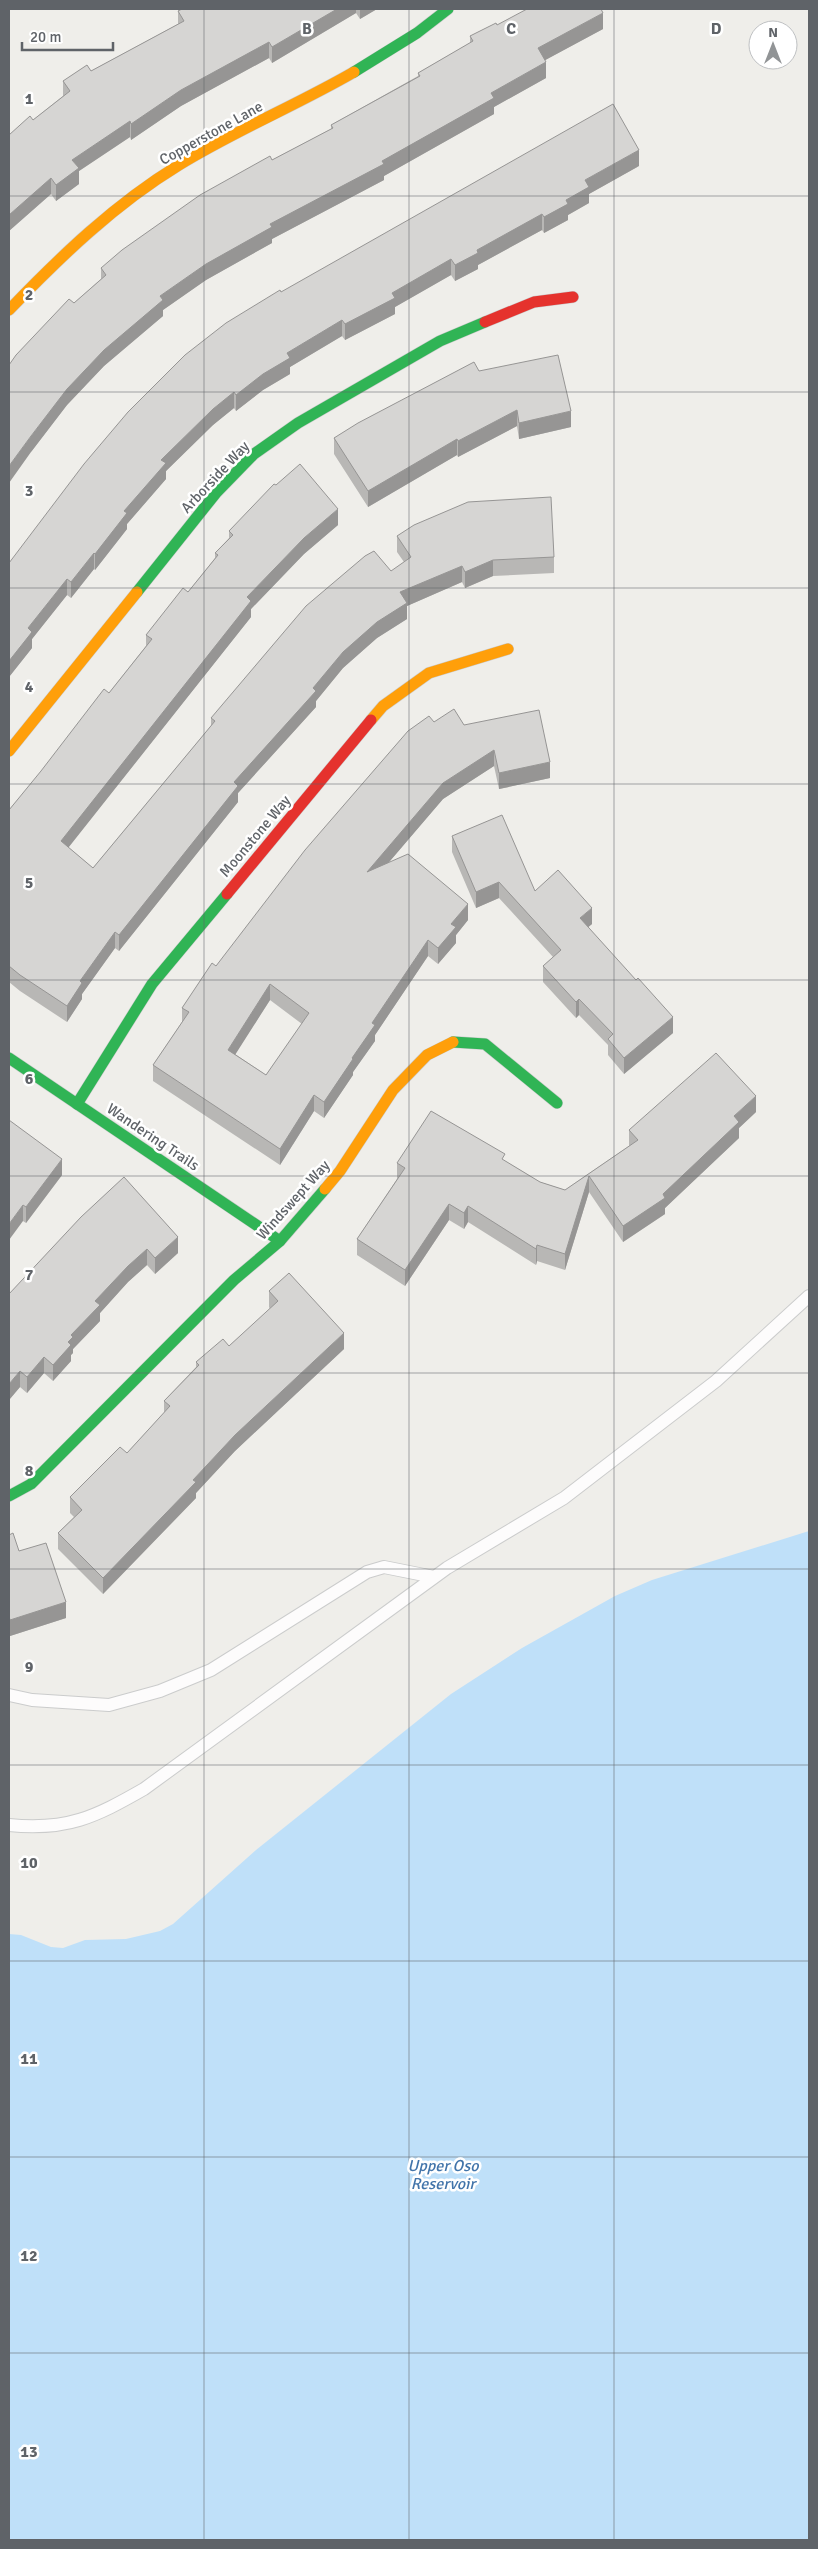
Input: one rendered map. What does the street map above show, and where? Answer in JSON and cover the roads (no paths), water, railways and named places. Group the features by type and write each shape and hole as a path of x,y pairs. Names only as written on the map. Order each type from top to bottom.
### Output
{"street":[{"name":"Copperstone Lane","path":"9,310 56,260 123,204 179,165 364,67 448,9"},
{"name":"Arborside Way","path":"9,752 216,493 254,454 298,423 440,341 534,302 573,297"},
{"name":"Moonstone Way","path":"77,1104 152,984 383,706 429,673 508,649"},
{"name":"Windswept Way","path":"9,1496 31,1484 234,1280 280,1241 340,1171 393,1090 427,1055 453,1042 485,1044 557,1103"},
{"name":"Wandering Trails","path":"9,1058 280,1241"}],"lane":[{"path":"9,1825 36,1828 67,1825 103,1813 144,1789 434,1577 564,1498 716,1381 809,1296"},
{"path":"9,1695 32,1700 109,1704 160,1691 211,1670 367,1572 384,1567 434,1577"}],"water":[{"name":"Upper Oso Reservoir","path":"809,1531 809,2540 9,2540 9,1934 21,1935 51,1947 63,1948 85,1940 126,1939 160,1931 173,1924 256,1850 451,1694 522,1648 615,1596 652,1580"}]}
